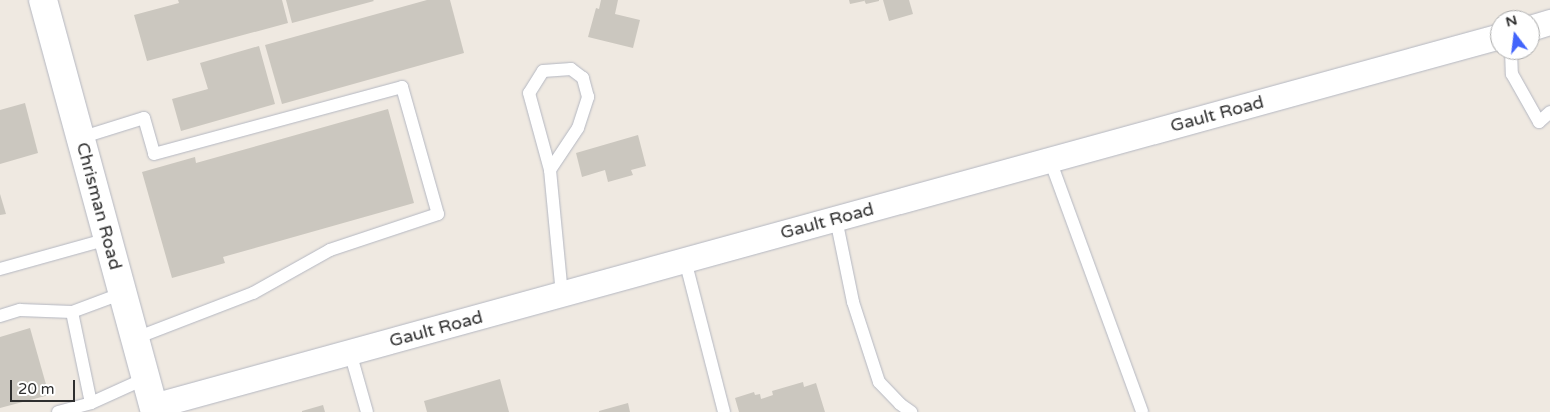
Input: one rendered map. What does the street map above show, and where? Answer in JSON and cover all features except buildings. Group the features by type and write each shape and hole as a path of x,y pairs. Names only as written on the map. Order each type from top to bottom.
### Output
{"street":[{"name":"Chrisman Road","path":"43,0 154,409"},
{"name":"Gault Road","path":"154,409 350,352 1490,39"}],"lane":[{"path":"1511,60 1512,74 1539,122 1550,112"},
{"path":"550,170 578,128 588,97 583,78 571,69 542,71 529,92 550,170 562,294"},
{"path":"80,138 144,118 154,154 402,87 438,214 330,250 253,293 136,338"},
{"path":"1050,160 1142,412"},
{"path":"836,219 853,302 879,382 910,412"},
{"path":"0,269 108,239"},
{"path":"685,260 724,412"},
{"path":"0,316 20,310 72,312 123,293"},
{"path":"72,312 91,403"},
{"path":"350,352 367,412"},
{"path":"58,412 91,403 146,378"}]}
